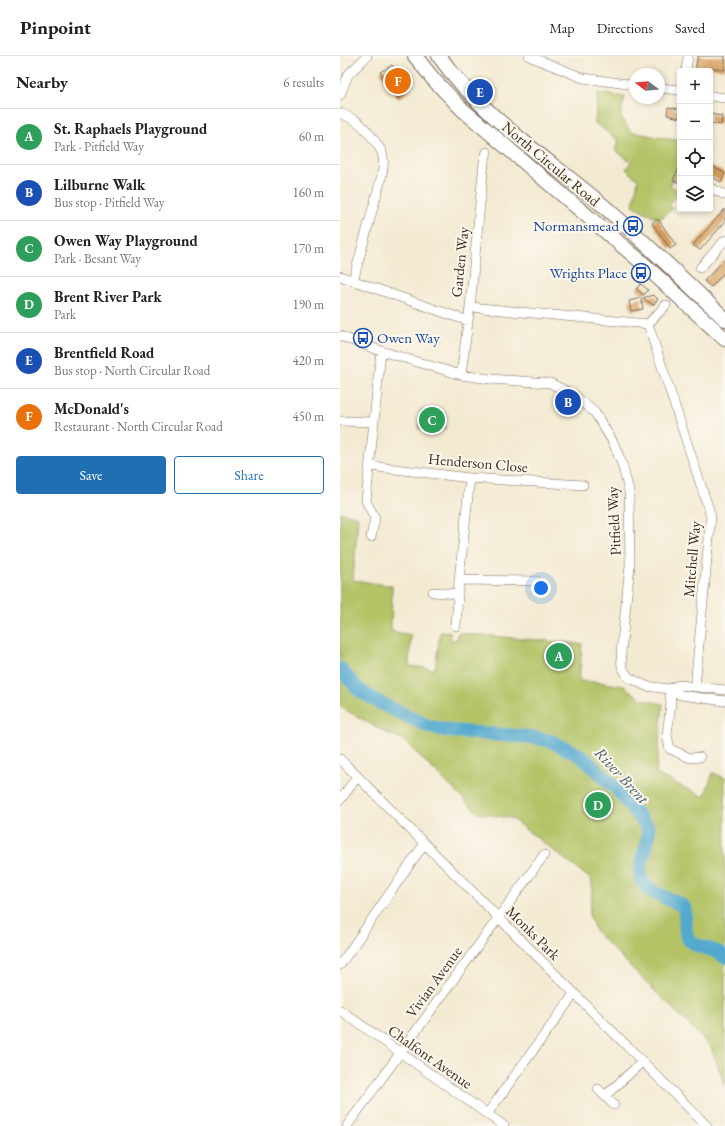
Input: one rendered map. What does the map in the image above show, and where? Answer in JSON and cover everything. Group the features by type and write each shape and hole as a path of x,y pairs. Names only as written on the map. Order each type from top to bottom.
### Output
{"highway":[{"name":"North Circular Road","path":"415,56 434,80 463,110 639,260 725,339"},
{"name":"North Circular Road","path":"439,56 457,80 475,99 607,210 725,319"}],"street":[{"path":"340,95 348,75 367,56"},
{"path":"530,56 583,78 629,84"},
{"path":"686,68 688,56"},
{"path":"665,89 677,90"},
{"path":"713,96 725,98"},
{"path":"340,113 360,124 377,144 382,154 384,163 353,281"},
{"name":"Garden Way","path":"461,375 470,307 484,162 487,152"},
{"path":"713,189 725,195"},
{"path":"700,268 725,240"},
{"path":"340,276 468,321"},
{"path":"470,307 648,324 666,305"},
{"name":"Mitchell Way","path":"648,324 711,516 696,687"},
{"name":"Pitfield Way","path":"340,336 381,351 461,375 490,379 550,383 574,395 595,413 613,442 622,464 629,491 630,565 621,652 622,667 628,677 646,686 669,689 679,685 725,690"},
{"path":"371,537 375,518 366,501 381,351"},
{"path":"340,420 373,422"},
{"name":"Henderson Close","path":"370,466 470,478 583,485"},
{"path":"456,626 459,580 470,478"},
{"path":"459,580 536,581"},
{"path":"433,592 458,594"},
{"path":"669,689 681,695 725,702"},
{"path":"669,689 671,702 667,735 670,749 690,758 700,757"},
{"name":"Monks Park","path":"340,759 707,1126"},
{"path":"340,800 357,777"},
{"path":"340,965 424,844"},
{"name":"Vivian Avenue","path":"347,1126 544,855"},
{"path":"487,1114 574,994"},
{"name":"Chalfont Avenue","path":"340,1010 504,1126"},
{"path":"605,1096 642,1062"},
{"path":"598,1089 614,1105"}],"green space":[{"path":"598,93 625,97 620,116 631,132 677,140 677,168 670,186 677,190 677,196 669,205 672,209 659,220 633,205 638,180 626,169 631,162 615,150 619,141 595,123"},
{"path":"421,410 445,413 445,429 419,428"},
{"path":"340,512 358,517 353,580 392,586 391,631 411,635 409,666 435,669 440,632 451,633 450,639 457,640 458,633 582,644 579,681 624,686 641,699 663,704 656,774 704,797 713,773 725,778 725,1086 711,1047 596,932 589,915 592,880 511,818 478,813 402,739 387,733 340,707"}],"building":[{"path":"698,56 725,56 725,70 696,68"},
{"path":"392,65 409,91 398,99 380,72"},
{"path":"668,107 677,108 677,117 667,115"},
{"path":"713,114 722,116 721,125 713,124"},
{"path":"713,167 725,173 721,182 713,178"},
{"path":"677,172 677,182 673,180"},
{"path":"725,209 725,222 700,250 693,245"},
{"path":"658,219 676,245 670,249 652,223"},
{"path":"725,259 725,272 711,287 704,281"},
{"path":"641,284 648,290 644,295 636,289"},
{"path":"653,295 658,299 653,305 643,298"},
{"path":"641,298 643,309 631,311 629,301"}],"waterway":[{"name":"River Brent","path":"340,669 359,690 380,703 430,727 451,731 532,737 551,741 581,756 617,789 648,828 647,843 641,867 643,882 652,891 684,907 686,933 688,938 694,944 718,952 725,957"}],"place":[{"name":"McDonald's","path":"398,81"},
{"name":"Brentfield Road","path":"480,92"},
{"name":"Normansmead","path":"633,226"},
{"name":"Wrights Place","path":"641,273"},
{"name":"Owen Way","path":"363,338"},
{"name":"Lilburne Walk","path":"568,402"},
{"name":"Owen Way Playground","path":"432,420"},
{"name":"St. Raphaels Playground","path":"559,656"},
{"name":"Brent River Park","path":"598,805"}]}
